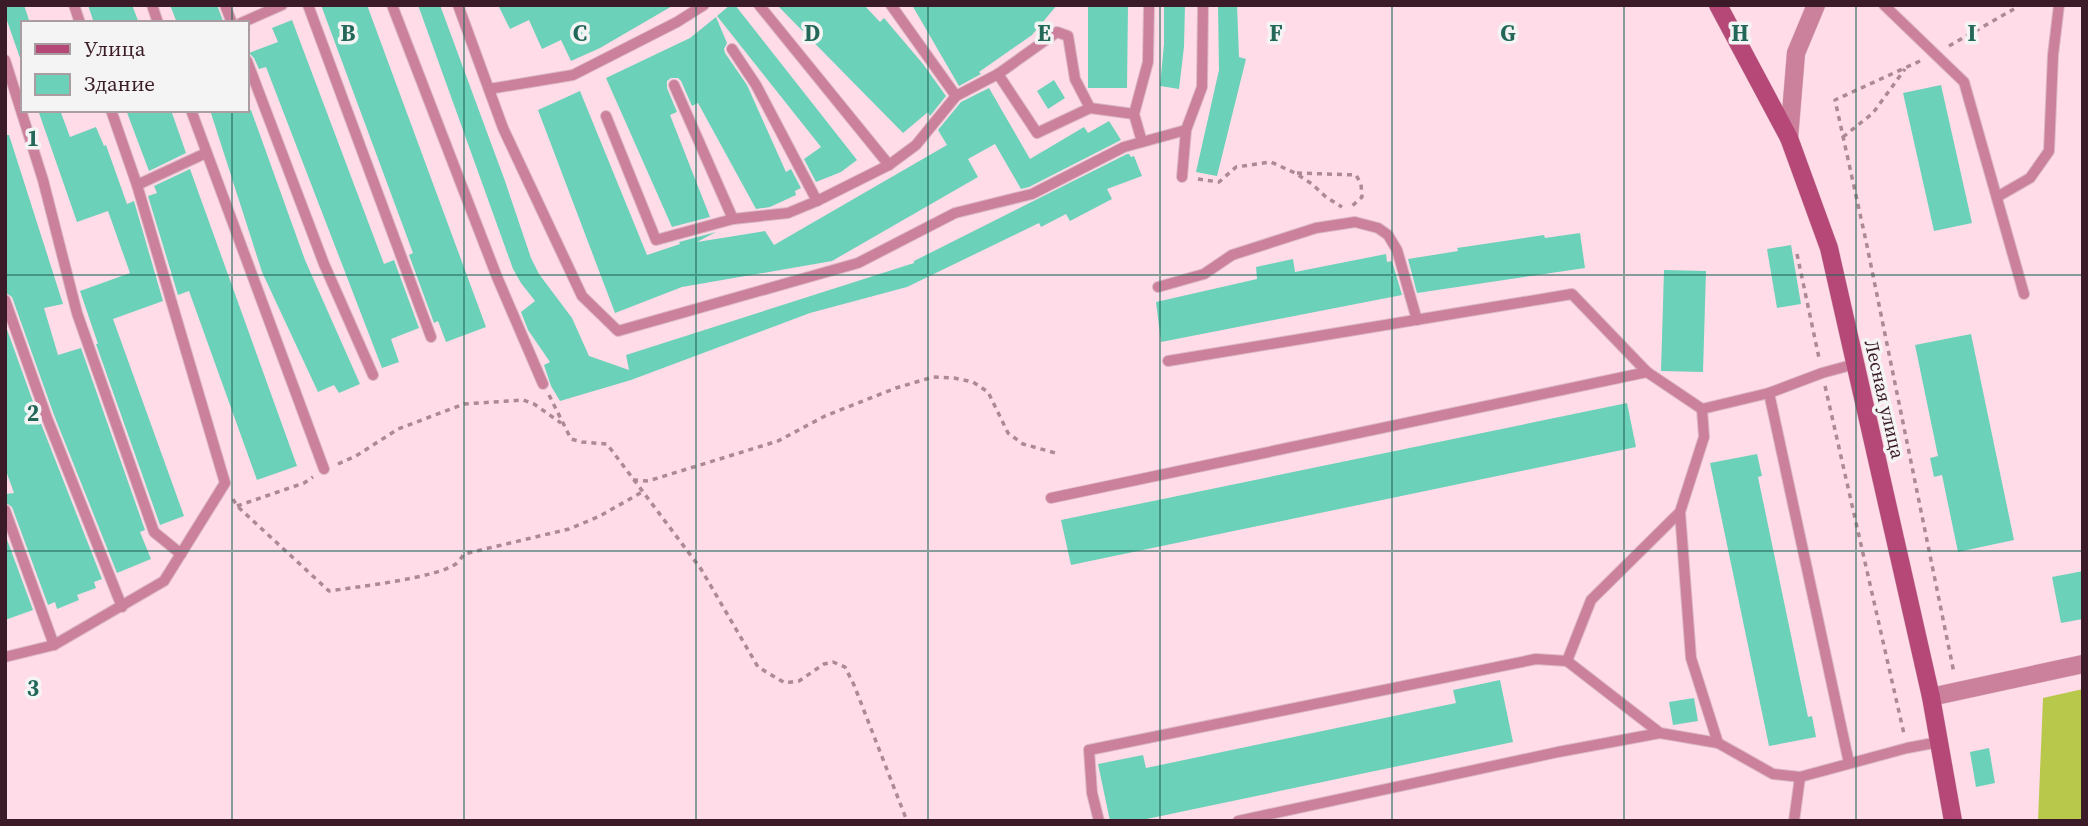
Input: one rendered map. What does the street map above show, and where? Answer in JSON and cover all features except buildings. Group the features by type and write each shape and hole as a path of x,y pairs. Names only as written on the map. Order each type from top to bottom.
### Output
{"main road":[{"name":"Лесная улица","path":"1718,5 1789,138 1829,248 1931,697 1953,821"}],"street":[{"path":"1789,138 1796,52 1816,5"},
{"path":"1931,697 2083,664"}],"lane":[{"path":"246,21 282,5"},
{"path":"308,5 431,337"},
{"path":"392,5 497,277 543,384"},
{"path":"458,5 503,128 582,296 618,331 858,263 955,214 1031,194 1124,146 1186,130"},
{"path":"489,89 573,75 677,22 704,5"},
{"path":"759,5 889,165"},
{"path":"891,5 956,96"},
{"path":"1142,142 1134,114 1148,62 1149,5"},
{"path":"1182,177 1186,130 1202,87 1203,5"},
{"path":"1884,5 1964,82 2024,294"},
{"path":"1997,197 2030,178 2049,151 2053,55 2059,5"},
{"path":"606,116 656,240 733,219 788,213 889,165 916,145 956,96 998,74 1058,32 1068,36 1075,79 1090,108"},
{"path":"732,49 756,85 817,201"},
{"path":"5,60 21,111"},
{"path":"248,66 324,264 373,375"},
{"path":"998,74 1037,134 1090,108 1134,114"},
{"path":"674,85 733,219"},
{"path":"21,112 43,180 77,313 149,519 154,532 181,554"},
{"path":"5,657 54,645 164,581 225,483 137,185 112,112"},
{"path":"192,112 324,469"},
{"path":"137,185 206,153"},
{"path":"1158,287 1203,274 1232,255 1316,228 1355,222 1378,228 1388,235 1397,250 1417,320"},
{"path":"1168,361 1572,294 1647,372 1702,409 1769,393 1855,364"},
{"path":"5,300 47,418 122,607"},
{"path":"1051,498 1647,372"},
{"path":"1769,393 1849,763"},
{"path":"1702,409 1704,437 1680,512 1691,658 1718,743"},
{"path":"5,510 54,645"},
{"path":"1567,661 1591,600 1680,512"},
{"path":"1099,821 1092,793 1089,750 1536,659 1567,661 1660,733"},
{"path":"1238,821 1558,752 1660,733 1718,743 1773,774 1800,777 1939,742"},
{"path":"1794,821 1800,777"}],"path":[{"path":"1843,137 1873,113 1906,67"},
{"path":"1835,100 1954,672"},
{"path":"1182,177 1219,181 1236,167 1271,162 1312,184 1326,198"},
{"path":"1295,173 1356,175 1362,184 1362,197 1347,211"},
{"path":"1797,254 1907,748"},
{"path":"633,480 648,481 778,441 825,416 896,388 933,377 973,382 988,392 1008,433 1023,444 1059,454"},
{"path":"543,384 571,439 607,444 701,569 758,667 785,683 799,681 824,664 833,662 845,667 907,821"},
{"path":"563,424 534,404 523,400 464,404 397,429 356,456 324,469 304,483 237,506 329,591 439,571 457,563 464,554 569,528 600,516 642,492"}],"green space":[{"path":"2083,689 2083,821 2038,821 2043,698"}]}
